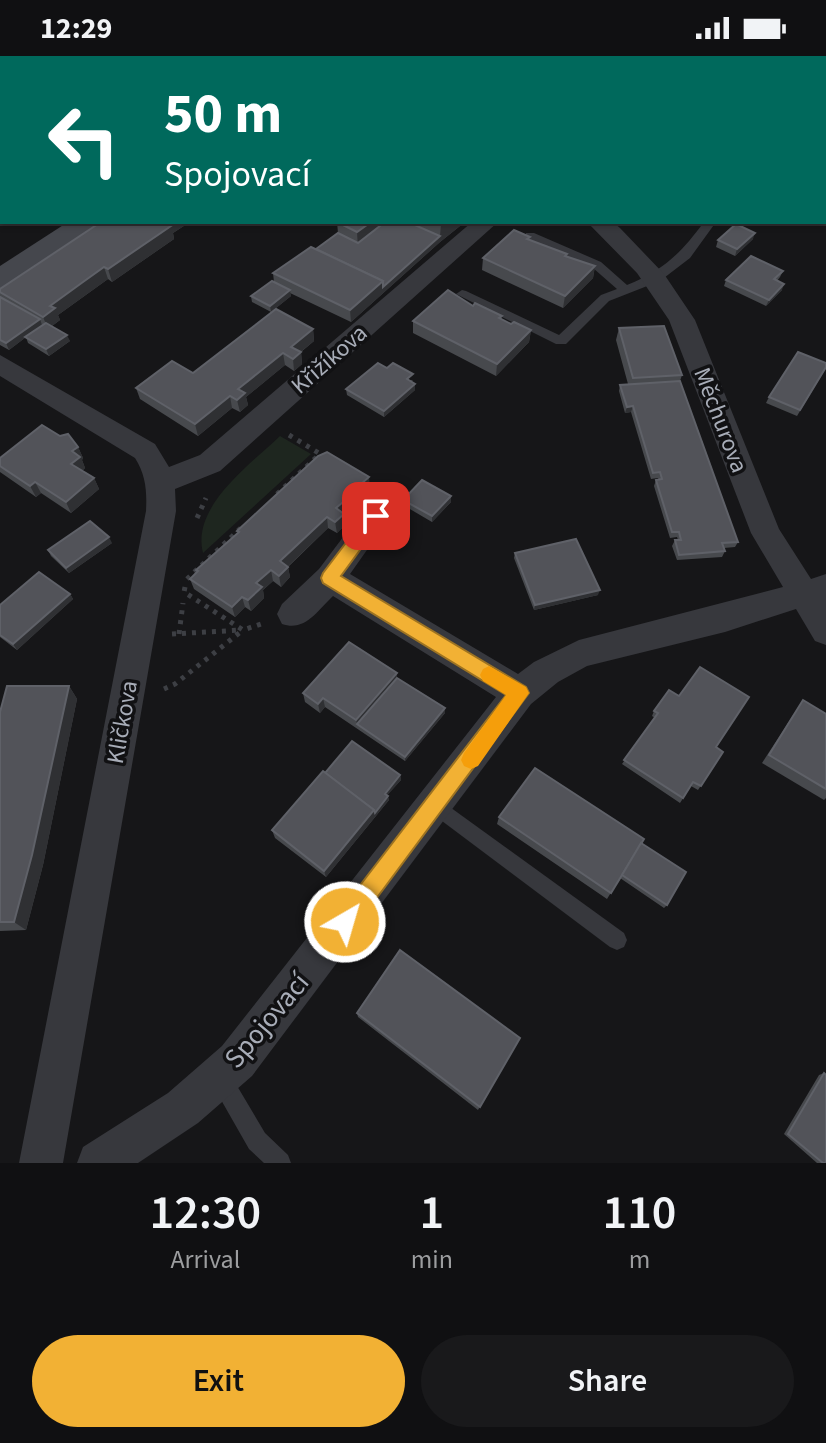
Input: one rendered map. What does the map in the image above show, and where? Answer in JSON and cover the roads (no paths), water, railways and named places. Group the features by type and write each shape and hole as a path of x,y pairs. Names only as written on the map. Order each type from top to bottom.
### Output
{"main road":[{"path":"0,282 87,224"}],"street":[{"name":"Křižíkova","path":"162,482 210,463 484,224"},
{"name":"Měchurova","path":"601,224 632,249 656,278 682,320 766,533 813,590 826,631"},
{"path":"0,364 145,451 157,467 162,482"},
{"name":"Kličkova","path":"41,1163 161,511 162,482"},
{"path":"293,614 330,578 376,516"},
{"path":"330,578 519,693"},
{"name":"Spojovací","path":"99,1163 183,1108 237,1061 436,806 519,693 546,672 579,654 725,618 813,590"}],"lane":[{"path":"462,294 561,341 605,298 656,278 686,255 709,224"},
{"path":"530,236 597,265 626,290"},
{"path":"436,806 617,940"},
{"path":"219,1077 257,1141 280,1163"}]}
